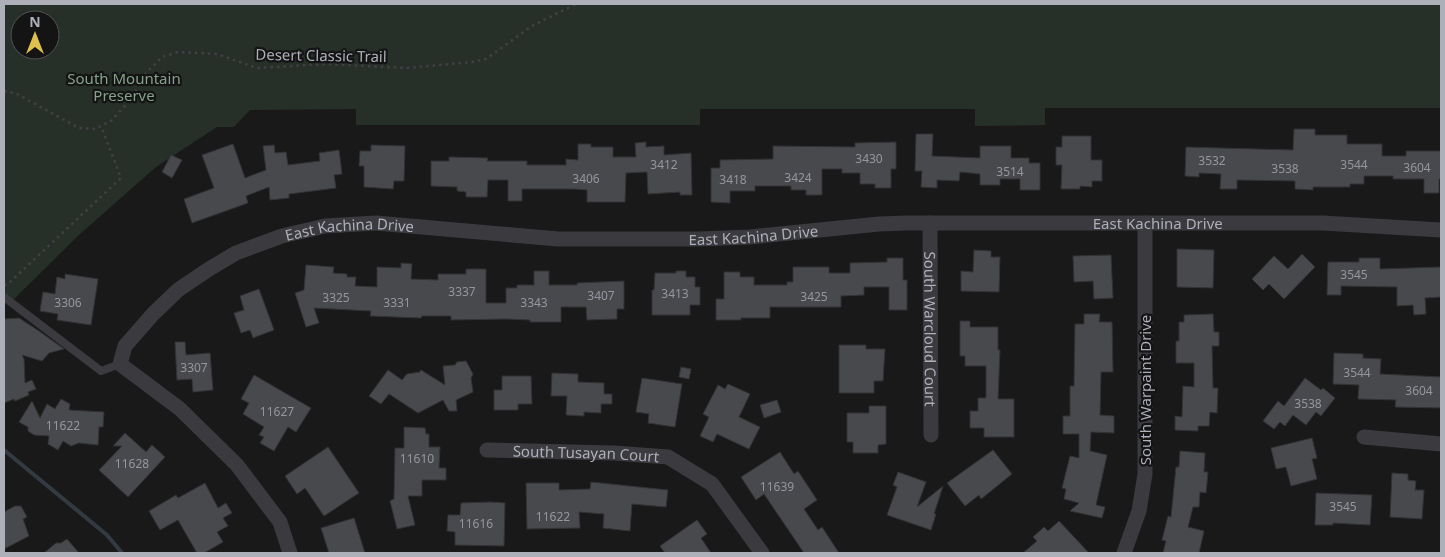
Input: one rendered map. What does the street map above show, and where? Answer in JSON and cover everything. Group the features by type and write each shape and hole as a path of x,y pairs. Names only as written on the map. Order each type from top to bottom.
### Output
{"street":[{"name":"East Kachina Drive","path":"120,364 125,346 153,314 178,290 209,269 236,253 282,236 325,226 376,223 558,239 750,237 879,224 930,223 1323,223 1441,230"},
{"name":"South Warcloud Court","path":"930,223 930,435"},
{"name":"South Warpaint Drive","path":"1124,553 1139,511 1145,474 1145,223"},
{"path":"120,364 180,409 238,465 280,522 290,553"},
{"path":"1364,438 1441,444"},
{"name":"South Tusayan Court","path":"487,450 614,453 668,457 712,484 762,553"}],"lane":[{"path":"4,297 101,371 120,364"}],"path":[{"name":"Desert Classic Trail","path":"101,126 111,121 131,99 146,73 162,57 178,52 217,54 257,68 326,64 407,68 472,62 486,59 532,26 576,4"},
{"path":"4,90 17,94 79,128 95,129 101,126 121,178 8,284 4,284"}],"green space":[{"name":"South Mountain Preserve","path":"4,4 1441,4 1441,108 1045,108 1045,125 975,126 975,109 700,109 700,125 356,125 356,109 250,110 234,127 217,127 156,167 80,234 14,299 4,299"}],"building":[{"path":"1294,129 1315,129 1315,135 1347,135 1347,144 1382,144 1382,156 1406,156 1406,151 1441,151 1439,193 1424,193 1424,179 1393,179 1393,176 1364,176 1364,184 1350,184 1350,187 1313,187 1313,190 1295,189 1295,181 1237,180 1237,189 1220,189 1221,174 1199,173 1199,177 1185,176 1186,147 1293,150"},
{"path":"916,134 933,134 932,156 980,158 980,146 1011,146 1011,158 1029,158 1029,163 1040,163 1040,190 1020,190 1020,179 1000,179 1000,185 980,185 980,174 960,172 959,181 937,180 937,188 921,187 922,171 915,171"},
{"path":"1062,136 1091,136 1091,160 1102,160 1102,181 1092,181 1092,187 1080,186 1080,189 1061,189 1062,165 1056,165 1056,147 1062,147"},
{"path":"646,142 646,147 664,146 664,155 691,153 692,195 680,195 680,192 648,194 647,172 626,173 625,202 587,202 587,190 574,189 522,189 522,201 508,201 508,180 488,180 487,197 466,197 466,192 457,191 457,187 431,186 431,161 449,161 449,157 488,158 487,161 527,161 527,165 566,165 566,159 578,160 578,144 591,144 591,147 613,147 613,157 636,157 635,143"},
{"path":"896,142 896,169 891,169 891,188 875,188 875,184 860,184 860,173 842,173 842,169 822,169 822,195 806,195 806,190 791,190 791,186 755,186 755,191 730,191 730,203 711,202 711,168 720,168 720,160 773,159 773,146 855,147 855,143"},
{"path":"233,144 245,178 266,170 263,146 274,145 275,153 286,152 288,165 320,161 319,153 339,150 342,174 334,175 336,188 289,194 289,198 270,200 269,187 246,196 248,203 192,223 184,199 214,188 202,155"},
{"path":"371,145 405,146 404,181 394,181 393,189 364,187 364,166 359,166 360,151 371,151"},
{"path":"171,155 182,160 172,178 162,172"},
{"path":"1177,249 1214,250 1213,288 1177,287"},
{"path":"974,250 991,251 991,257 1000,257 999,292 961,291 961,271 973,272"},
{"path":"1302,254 1315,267 1284,299 1269,284 1263,290 1252,279 1274,256 1288,269"},
{"path":"1111,255 1113,298 1094,299 1093,281 1074,282 1073,256"},
{"path":"887,258 903,258 903,280 907,280 907,310 889,310 889,287 864,287 864,295 841,296 841,307 770,307 770,318 716,320 716,299 724,299 724,272 740,272 740,277 754,277 754,285 787,285 787,282 793,282 793,267 829,267 829,273 850,273 850,263 887,262"},
{"path":"1359,258 1380,258 1380,269 1441,267 1441,297 1425,298 1426,314 1414,315 1413,305 1397,306 1397,287 1341,286 1341,295 1327,295 1328,262 1359,262"},
{"path":"401,263 412,264 411,279 438,280 438,274 466,274 466,269 486,269 486,303 506,303 506,288 517,288 517,285 534,285 534,271 549,271 549,285 624,281 624,309 617,309 617,319 587,320 586,307 561,307 561,322 530,322 530,320 506,319 451,320 451,316 422,316 421,318 370,316 371,311 314,308 319,323 306,327 295,293 304,290 306,265 334,267 333,273 347,274 347,277 356,277 355,286 377,287 377,267 401,268"},
{"path":"676,271 686,271 686,277 695,277 695,287 700,287 700,305 690,305 690,315 652,315 652,290 654,290 655,273 676,273"},
{"path":"65,274 98,279 91,325 57,320 58,314 40,311 43,292 55,294 57,277 65,279"},
{"path":"259,289 274,330 253,338 250,330 241,333 234,313 244,310 240,296"},
{"path":"1084,314 1100,314 1099,322 1112,322 1113,372 1101,372 1100,415 1114,416 1114,433 1091,432 1090,451 1107,455 1096,505 1105,507 1102,518 1070,511 1079,503 1064,499 1066,489 1062,488 1070,456 1079,458 1079,434 1063,434 1063,416 1070,416 1070,386 1074,386 1075,324 1084,324"},
{"path":"1213,314 1214,332 1219,332 1219,346 1212,346 1213,388 1218,388 1217,413 1210,412 1209,426 1198,426 1198,431 1175,430 1175,416 1182,417 1183,386 1194,387 1194,363 1176,363 1176,341 1179,341 1179,322 1184,322 1184,315"},
{"path":"19,318 64,349 49,353 42,361 22,355 24,359 25,383 32,380 36,389 28,392 29,395 4,403 4,319"},
{"path":"960,321 970,321 970,327 998,327 998,350 1000,350 998,399 1014,399 1014,437 984,437 984,428 970,428 970,411 978,411 978,398 986,398 986,366 965,366 965,356 960,356"},
{"path":"175,342 185,342 186,355 210,353 213,390 193,392 192,379 177,380"},
{"path":"839,345 866,345 866,349 885,349 883,381 874,381 874,393 839,393"},
{"path":"1334,353 1363,354 1363,358 1381,359 1380,374 1441,377 1441,408 1395,407 1396,400 1358,399 1359,385 1333,384"},
{"path":"466,361 473,374 471,378 473,392 456,400 457,411 449,411 443,400 418,413 389,394 381,404 369,396 388,370 402,380 407,374 420,372 421,370 445,385 443,366 455,365 457,362"},
{"path":"681,367 691,369 689,379 679,377"},
{"path":"552,373 578,374 578,382 604,383 604,394 612,394 612,404 601,404 601,413 584,412 584,416 566,415 567,396 551,396"},
{"path":"254,375 311,408 296,432 288,427 274,451 260,443 264,437 259,435 264,427 243,414 249,403 241,399"},
{"path":"502,376 531,376 532,404 518,404 518,410 494,410 494,390 502,390"},
{"path":"642,378 682,384 675,427 648,423 649,414 636,412"},
{"path":"1305,378 1321,390 1323,388 1335,398 1321,416 1316,412 1306,425 1293,415 1285,426 1280,422 1274,429 1263,421 1278,401 1284,406"},
{"path":"728,384 750,394 739,417 760,427 749,449 717,434 713,442 700,436 709,417 703,414 718,385 725,389"},
{"path":"61,399 70,404 69,410 104,412 103,427 99,427 98,445 79,443 71,446 63,441 58,450 48,444 49,436 34,435 28,431 28,427 19,422 32,401 40,418 47,404 55,409"},
{"path":"777,400 781,412 764,418 760,405"},
{"path":"869,406 886,406 886,444 878,445 878,453 853,453 853,442 847,442 847,413 869,413"},
{"path":"404,427 425,428 426,434 429,434 429,447 440,447 439,468 446,468 446,480 422,480 422,496 408,496 415,525 397,529 390,501 394,499 395,448 404,448"},
{"path":"125,433 146,452 152,445 165,457 128,497 99,470 122,446 113,446"},
{"path":"1312,438 1317,458 1312,459 1317,479 1291,486 1286,467 1276,469 1271,448"},
{"path":"328,447 359,493 324,516 305,488 297,494 285,476"},
{"path":"993,450 1012,474 981,499 979,495 965,506 947,483"},
{"path":"1180,451 1205,453 1204,472 1208,472 1206,493 1200,492 1199,507 1193,507 1188,527 1204,531 1199,553 1163,553 1166,541 1162,540 1168,516 1171,517 1176,467 1179,467"},
{"path":"780,452 794,474 798,471 817,500 804,509 818,530 822,527 839,553 804,553 764,494 756,500 741,477"},
{"path":"898,472 926,482 917,507 943,486 931,530 887,515 897,487 893,485"},
{"path":"1392,473 1408,474 1408,480 1416,481 1415,490 1424,490 1422,519 1390,517"},
{"path":"591,482 668,490 666,507 632,504 630,531 603,528 604,514 579,512 580,528 527,529 526,483 559,483 559,490 590,489"},
{"path":"205,483 218,508 226,503 232,513 223,518 228,526 217,532 223,542 204,553 197,553 178,520 160,530 149,511 176,495 178,498"},
{"path":"1316,493 1372,495 1370,525 1333,523 1333,525 1315,525"},
{"path":"461,503 505,503 504,546 455,545 455,532 447,531 448,515 460,515"},
{"path":"15,506 21,506 27,517 23,519 29,536 4,549 4,512"},
{"path":"354,518 365,553 329,553 321,528"},
{"path":"697,520 707,534 701,538 711,553 665,553 660,546"},
{"path":"1059,521 1089,553 1023,553 1037,541 1033,537 1044,527 1048,531"},
{"path":"67,539 79,553 44,553 56,543 61,543"}],"waterway":[{"path":"4,450 107,535 122,553"}]}
